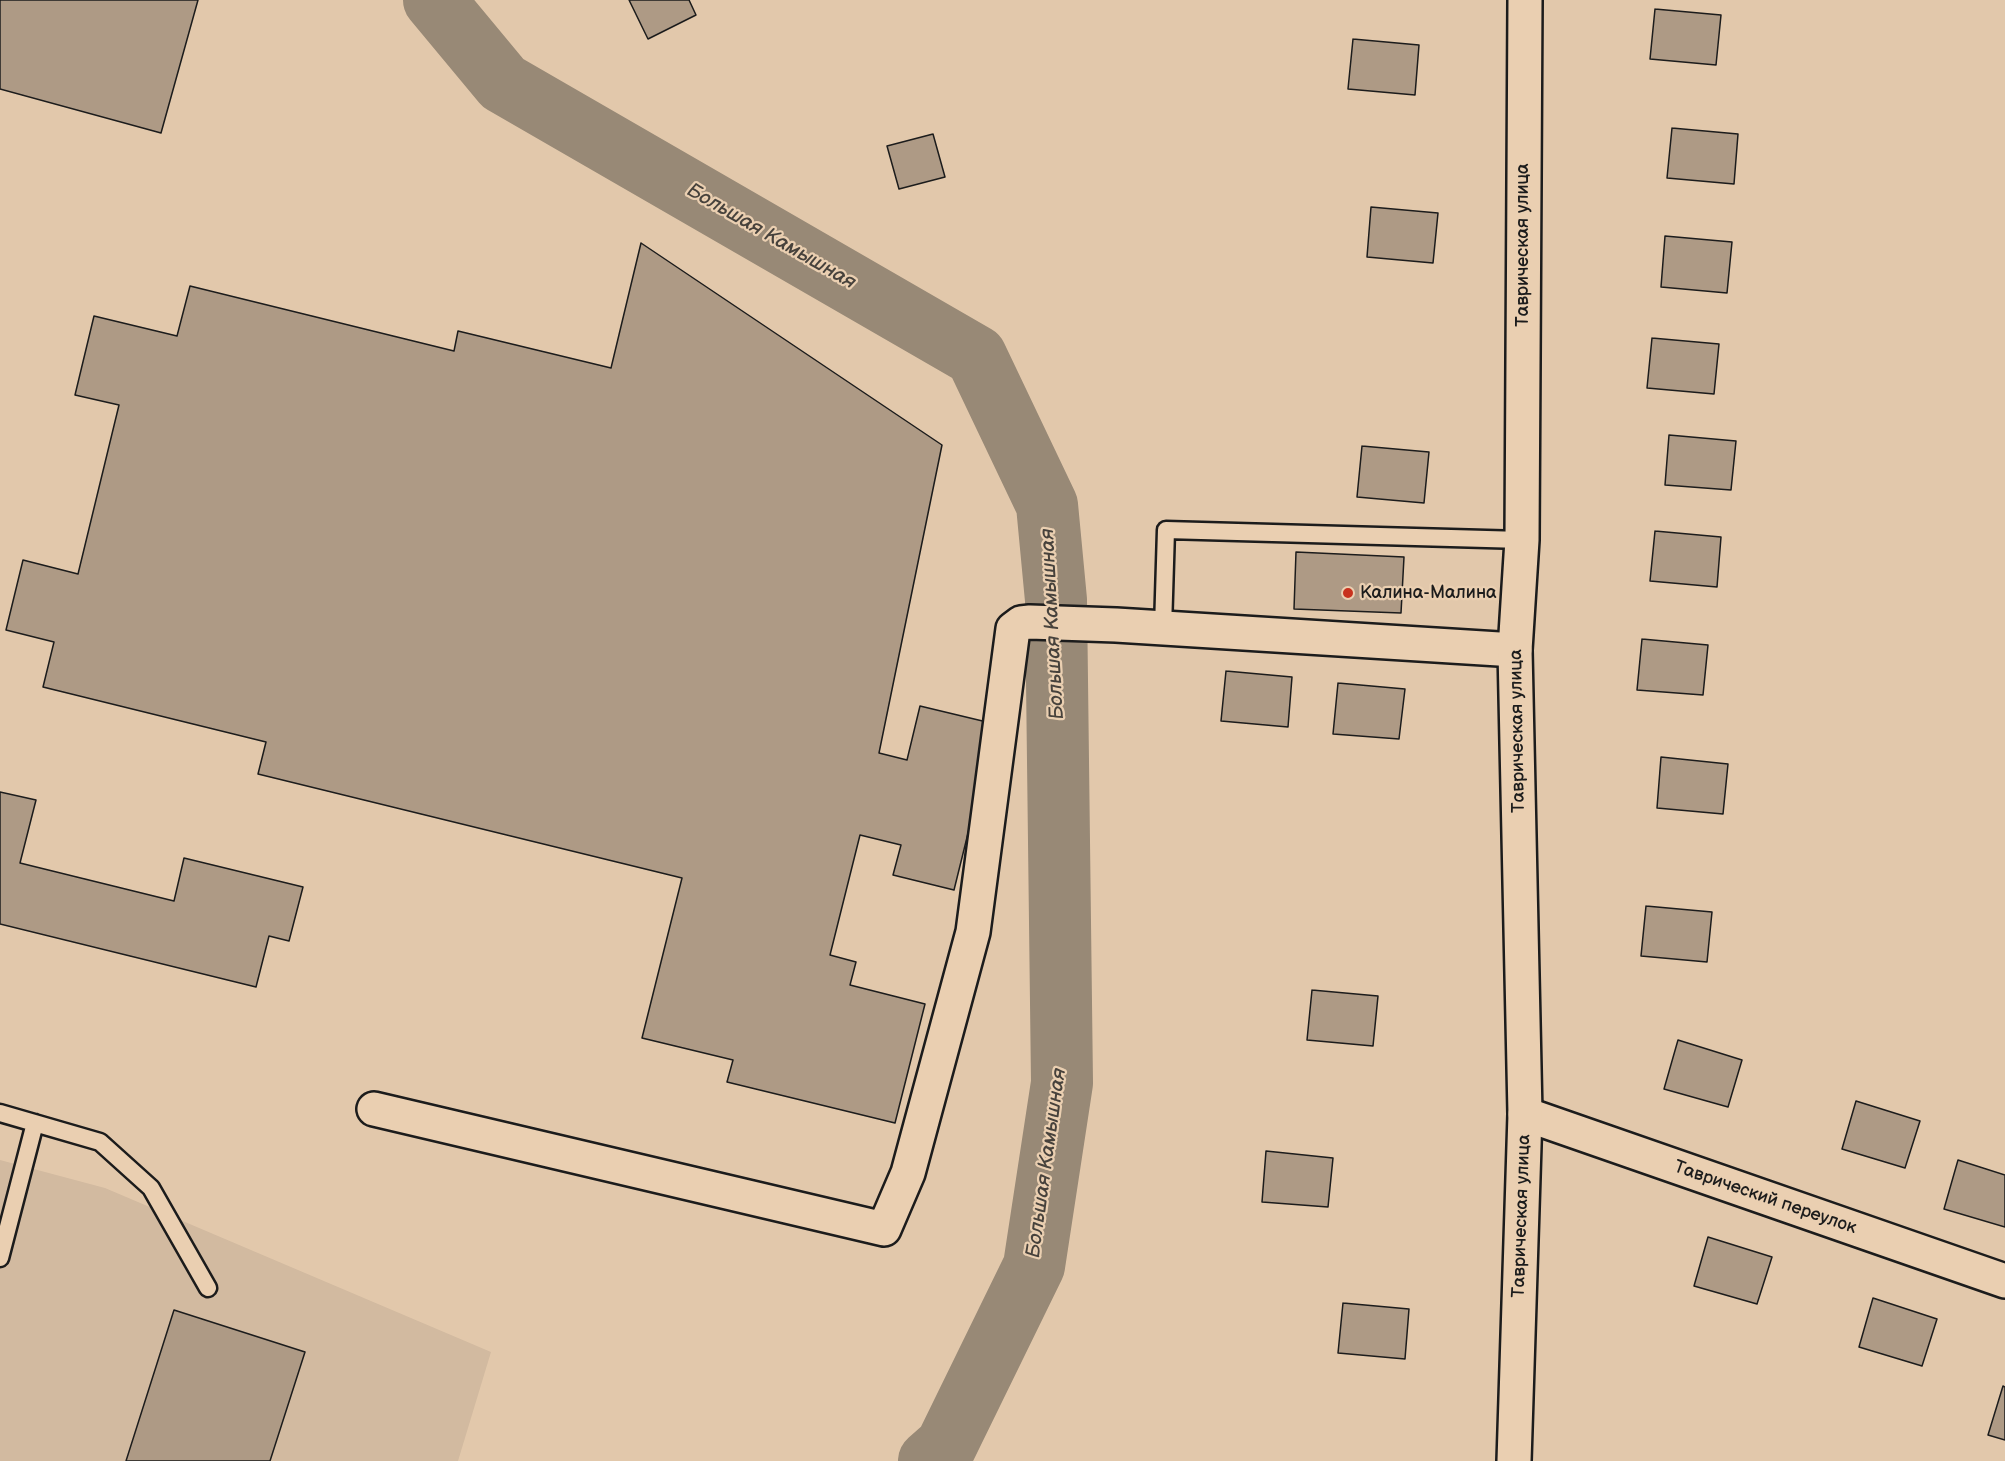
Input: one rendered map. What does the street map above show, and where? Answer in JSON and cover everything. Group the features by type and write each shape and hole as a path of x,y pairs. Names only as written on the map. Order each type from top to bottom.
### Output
{"street":[{"name":"Таврическая улица","path":"1514,1461 1525,1114 1515,650 1522,540 1525,0"},
{"path":"374,1109 884,1229 908,1173 973,932 1013,629 1021,623 1030,622 1515,650"},
{"name":"Таврический переулок","path":"1525,1114 2005,1281"}],"lane":[{"path":"1162,628 1166,530 1522,540"},
{"path":"0,1113 100,1142 151,1188 208,1288"},
{"path":"0,1258 35,1124"}],"shaded area":[{"path":"0,1160 105,1188 491,1352 458,1461 0,1461"}],"building":[{"path":"0,0 198,0 161,133 0,89"},
{"path":"629,0 689,0 696,15 648,39"},
{"path":"1655,9 1721,15 1716,65 1650,59"},
{"path":"1353,39 1419,45 1415,95 1348,89"},
{"path":"1672,128 1738,134 1734,184 1667,178"},
{"path":"933,134 945,177 899,189 887,146"},
{"path":"1371,207 1438,213 1433,263 1367,257"},
{"path":"1665,236 1732,242 1727,293 1661,287"},
{"path":"641,243 942,445 879,753 907,760 920,706 995,724 954,890 893,875 901,845 860,835 830,955 856,962 850,985 925,1004 895,1123 727,1082 733,1060 642,1038 682,878 258,774 266,742 43,687 54,642 6,630 23,560 78,574 119,405 75,395 94,316 177,336 190,286 454,351 458,331 611,368"},
{"path":"1652,338 1719,344 1714,394 1647,388"},
{"path":"1669,435 1736,441 1731,490 1665,485"},
{"path":"1362,446 1429,452 1424,503 1357,497"},
{"path":"1655,531 1721,537 1717,587 1650,581"},
{"name":"Калина-Малина","path":"1296,552 1404,557 1401,613 1294,609"},
{"path":"1642,639 1708,645 1703,695 1637,690"},
{"path":"1226,671 1292,677 1288,727 1221,721"},
{"path":"1338,683 1405,689 1399,739 1333,734"},
{"path":"1661,757 1728,764 1723,814 1657,808"},
{"path":"0,792 36,800 20,863 174,901 184,858 303,887 289,941 269,936 256,987 0,924"},
{"path":"1646,906 1712,912 1707,962 1641,956"},
{"path":"1312,990 1378,996 1373,1046 1307,1040"},
{"path":"1678,1040 1742,1060 1728,1107 1664,1089"},
{"path":"1856,1101 1920,1121 1905,1168 1842,1149"},
{"path":"1266,1151 1333,1158 1328,1207 1262,1202"},
{"path":"1958,1160 2005,1175 2005,1227 1944,1209"},
{"path":"1708,1237 1772,1257 1757,1304 1694,1286"},
{"path":"1873,1298 1937,1319 1922,1366 1859,1347"},
{"path":"1343,1303 1409,1309 1405,1359 1338,1353"},
{"path":"174,1310 305,1352 270,1461 126,1461"},
{"path":"2003,1386 2005,1387 2005,1440 1988,1435"}],"waterway":[{"name":"Большая Камышная","path":"434,0 503,83 976,356 1047,505 1056,600 1062,1083 1034,1266 946,1446 929,1461"}],"place":[{"name":"Калина-Малина","path":"1348,593"}]}
